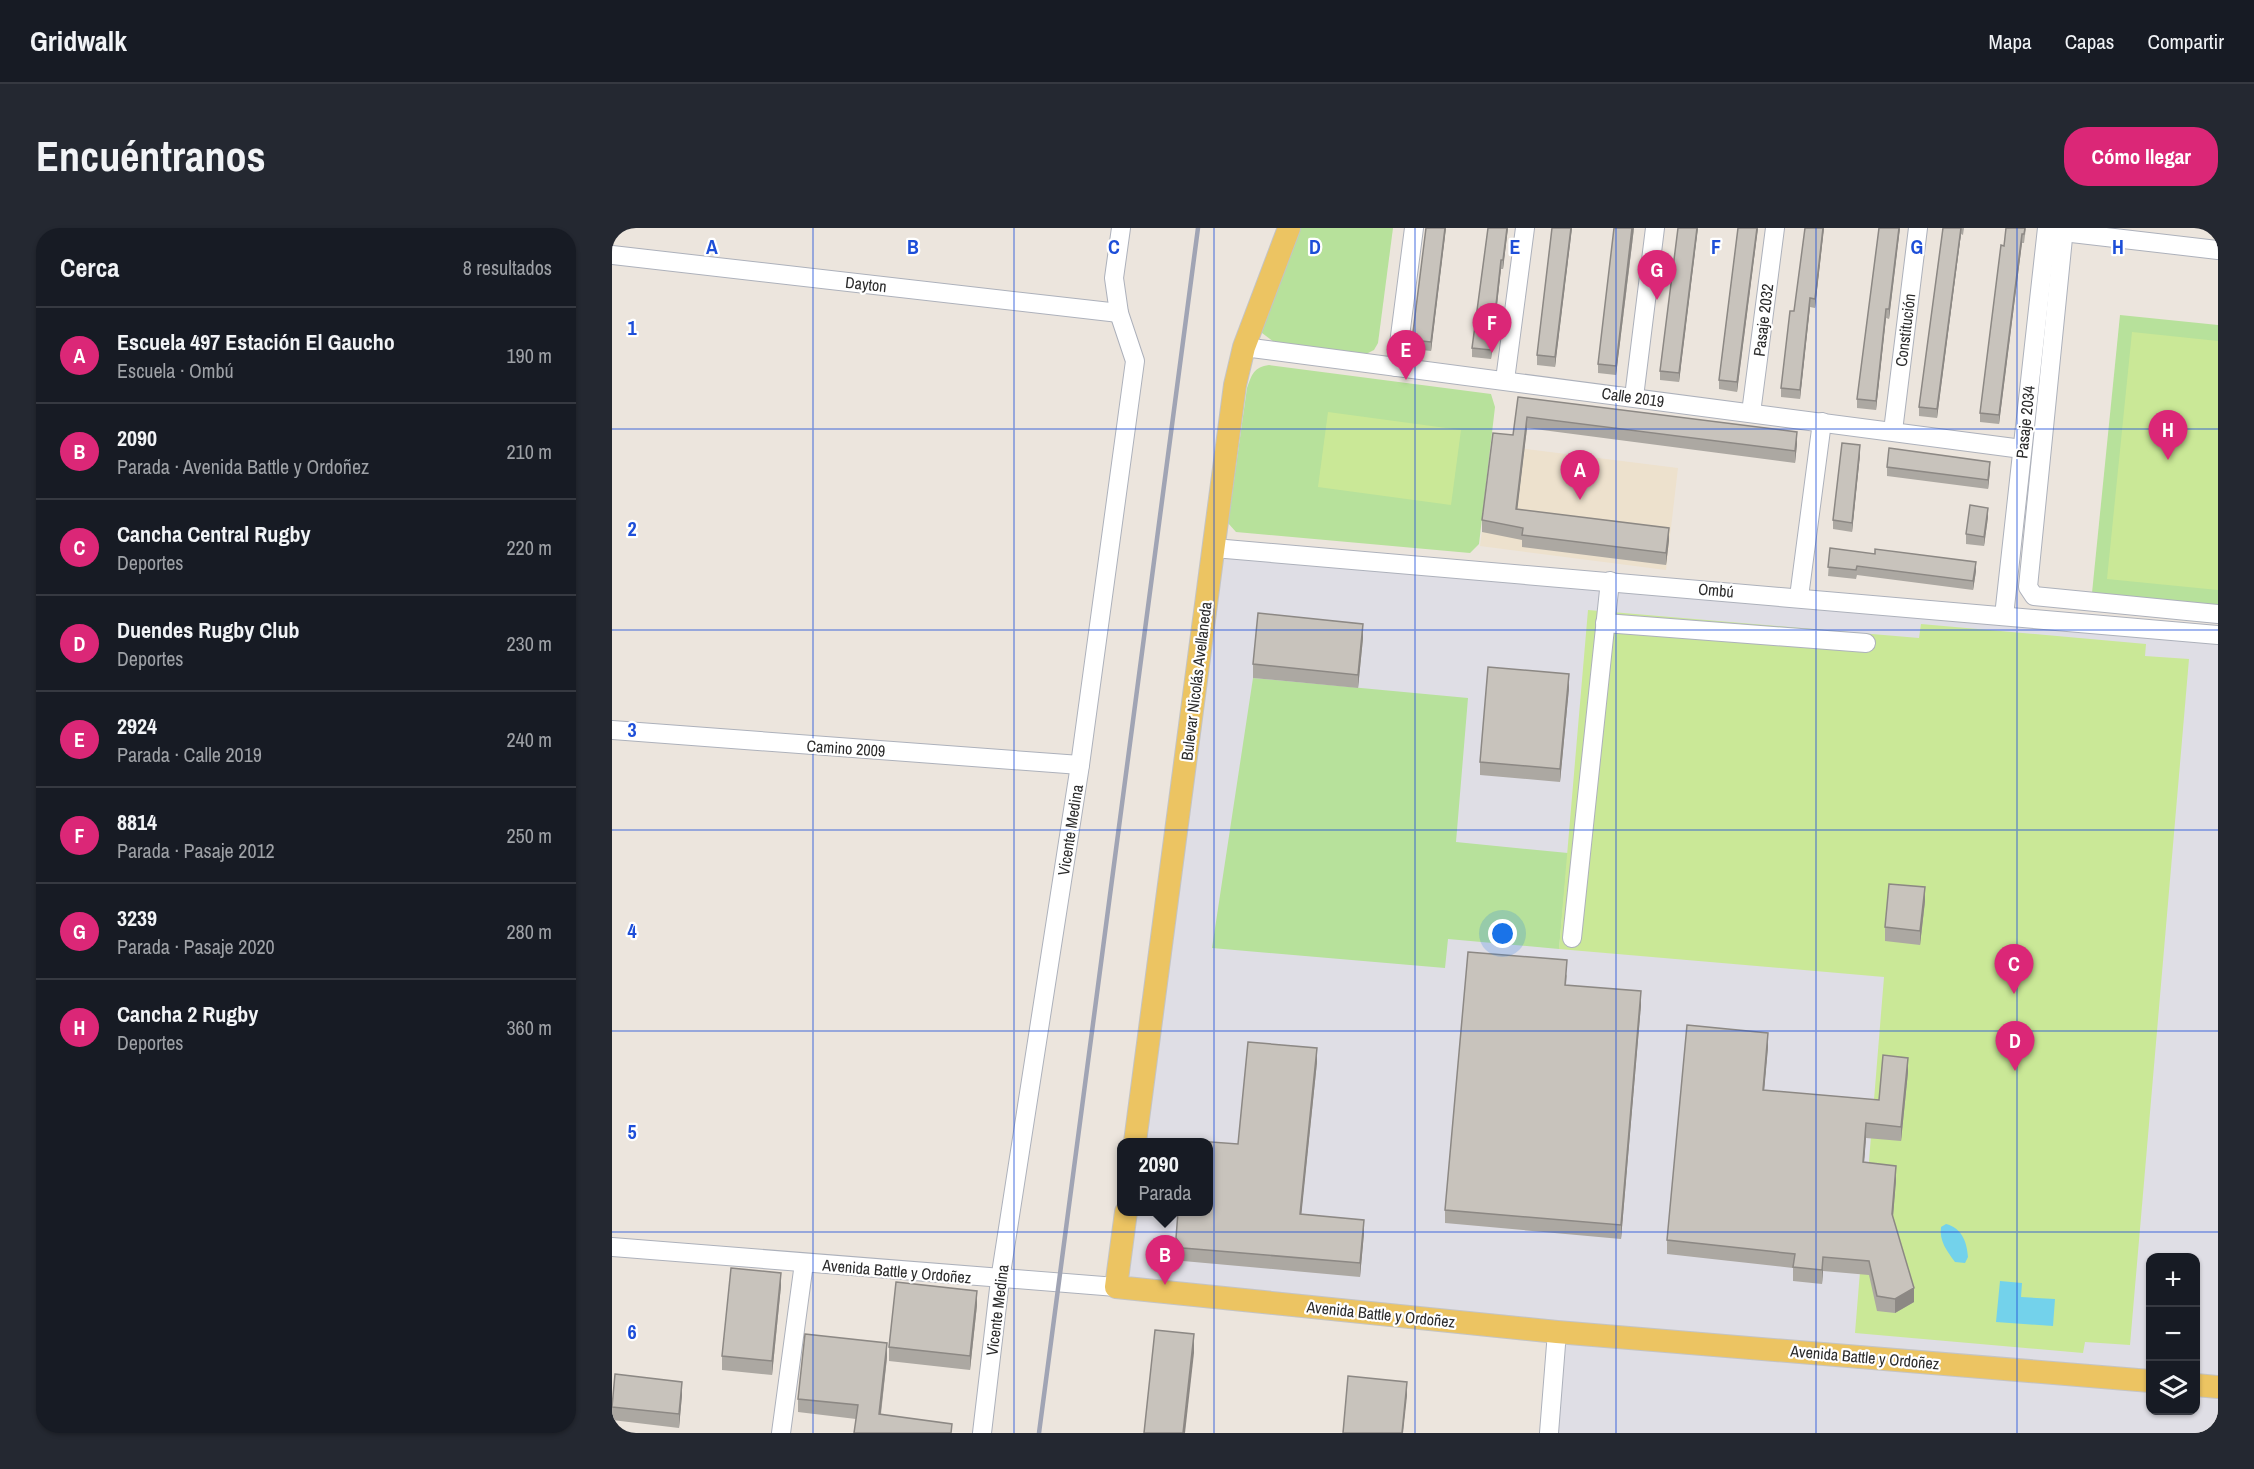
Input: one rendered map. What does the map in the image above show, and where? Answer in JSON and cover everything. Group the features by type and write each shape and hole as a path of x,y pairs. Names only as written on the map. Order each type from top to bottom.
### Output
{"main road":[{"name":"Bulevar Nicolás Avellaneda","path":"1137,1138 1235,385 1244,347 1289,228"},
{"path":"1116,1287 1125,1216"},
{"name":"Avenida Battle y Ordoñez","path":"1116,1287 1557,1332 2146,1381"},
{"path":"2200,1385 2218,1387"}],"street":[{"name":"Vicente Medina","path":"982,1433 1000,1280 1080,765 1135,361 1119,313 1114,278 1120,228"},
{"path":"1396,367 1414,228"},
{"path":"1505,380 1526,228"},
{"path":"1634,397 1655,228"},
{"name":"Pasaje 2032","path":"1751,412 1775,228"},
{"name":"Constitución","path":"1893,431 1918,228"},
{"path":"2218,250 2058,229 2028,587 2034,596 2218,614"},
{"name":"Pasaje 2034","path":"2004,616 2022,449 2058,229"},
{"name":"Dayton","path":"612,255 1119,313"},
{"name":"Calle 2019","path":"1244,347 2022,449"},
{"path":"1799,597 1821,422"},
{"name":"Ombú","path":"1214,548 2218,635"},
{"path":"1572,938 1610,581"},
{"path":"1605,623 1866,643"},
{"name":"Camino 2009","path":"612,730 1080,765"},
{"name":"Avenida Battle y Ordoñez","path":"612,1247 1000,1280 1116,1287"},
{"path":"781,1433 804,1263"},
{"path":"1549,1433 1557,1332"}],"shaded area":[{"path":"1493,445 1678,468 1666,570 1480,546"},
{"path":"1214,548 2218,635 2218,1433 1549,1433 1557,1332 1116,1287 1125,1216 1213,1216 1213,1138 1136,1138"}],"green space":[{"path":"1297,228 1393,228 1378,343 1374,350 1366,354 1274,342 1262,333 1261,324"},
{"path":"2120,315 2218,325 2218,605 2092,593"},
{"path":"2132,332 2218,341 2218,590 2107,579"},
{"path":"1269,365 1491,394 1495,407 1479,544 1470,553 1236,532 1228,523 1247,388 1254,372 1260,367"},
{"path":"1328,412 1461,430 1451,505 1318,487"},
{"path":"1588,610 1919,638 1921,624 2146,644 2145,656 2189,659 2130,1345 2085,1342 2083,1353 1855,1333 1884,977 1559,949"},
{"path":"1253,678 1468,698 1456,842 1568,853 1559,949 1448,939 1445,968 1212,948"}],"water":[{"path":"1946,1224 1963,1236 1968,1257 1965,1263 1955,1262 1944,1246 1941,1227"},
{"path":"2000,1281 2022,1283 2021,1297 2055,1299 2053,1326 1996,1322"}],"building":[{"path":"1426,228 1445,228 1431,342 1412,340"},
{"path":"1488,228 1507,228 1491,350 1472,348"},
{"path":"1552,228 1571,228 1555,357 1537,355"},
{"path":"1614,228 1632,228 1616,366 1598,364"},
{"path":"1678,228 1697,228 1679,373 1660,371"},
{"path":"1738,228 1757,228 1737,382 1719,380"},
{"path":"1805,228 1823,228 1815,299 1810,298 1800,390 1781,388 1790,311 1794,311"},
{"path":"1879,228 1899,228 1889,309 1886,309 1876,401 1857,399"},
{"path":"1943,228 1961,228 1937,409 1919,407"},
{"path":"2006,228 2025,228 2022,234 1999,415 1980,413 2001,245 2004,246"},
{"path":"1518,397 1797,432 1795,451 1527,417 1516,509 1669,528 1666,553 1522,535 1523,528 1482,520 1493,433 1513,435"},
{"path":"1842,443 1860,445 1852,523 1833,520"},
{"path":"1889,448 1990,462 1988,480 1887,467"},
{"path":"1970,505 1988,508 1984,537 1966,534"},
{"path":"1830,548 1875,554 1875,549 1976,562 1973,581 1857,566 1856,570 1828,567"},
{"path":"1258,613 1363,624 1358,675 1253,664"},
{"path":"1488,667 1569,674 1560,769 1480,762"},
{"path":"1889,884 1925,887 1920,931 1885,927"},
{"path":"1468,952 1567,960 1565,985 1641,991 1621,1225 1445,1210"},
{"path":"1687,1025 1768,1033 1763,1090 1879,1100 1883,1055 1908,1058 1901,1127 1866,1123 1863,1162 1896,1166 1892,1214 1914,1288 1895,1299 1877,1296 1869,1261 1823,1257 1822,1270 1793,1267 1795,1254 1667,1240"},
{"path":"1248,1042 1317,1048 1300,1214 1364,1220 1360,1263 1183,1248 1176,1238 1178,1216 1213,1216 1213,1142 1238,1144"},
{"path":"731,1268 781,1273 772,1361 722,1356"},
{"path":"896,1282 977,1291 970,1356 889,1347"},
{"path":"1155,1330 1194,1334 1183,1433 1144,1433"},
{"path":"805,1334 887,1343 879,1414 952,1424 951,1433 854,1433 858,1405 798,1399"},
{"path":"615,1374 682,1382 679,1414 612,1407"},
{"path":"1348,1376 1407,1382 1402,1433 1343,1433"}],"railway":[{"path":"1039,1433 1198,228"}],"place":[{"name":"3239","path":"1657,300"},
{"name":"8814","path":"1492,353"},
{"name":"2924","path":"1406,380"},
{"name":"Cancha 2 Rugby","path":"2168,460"},
{"name":"Escuela 497 Estación El Gaucho","path":"1580,500"},
{"name":"Cancha Central Rugby","path":"2014,994"},
{"name":"Duendes Rugby Club","path":"2015,1071"},
{"name":"2090","path":"1165,1285"}]}
